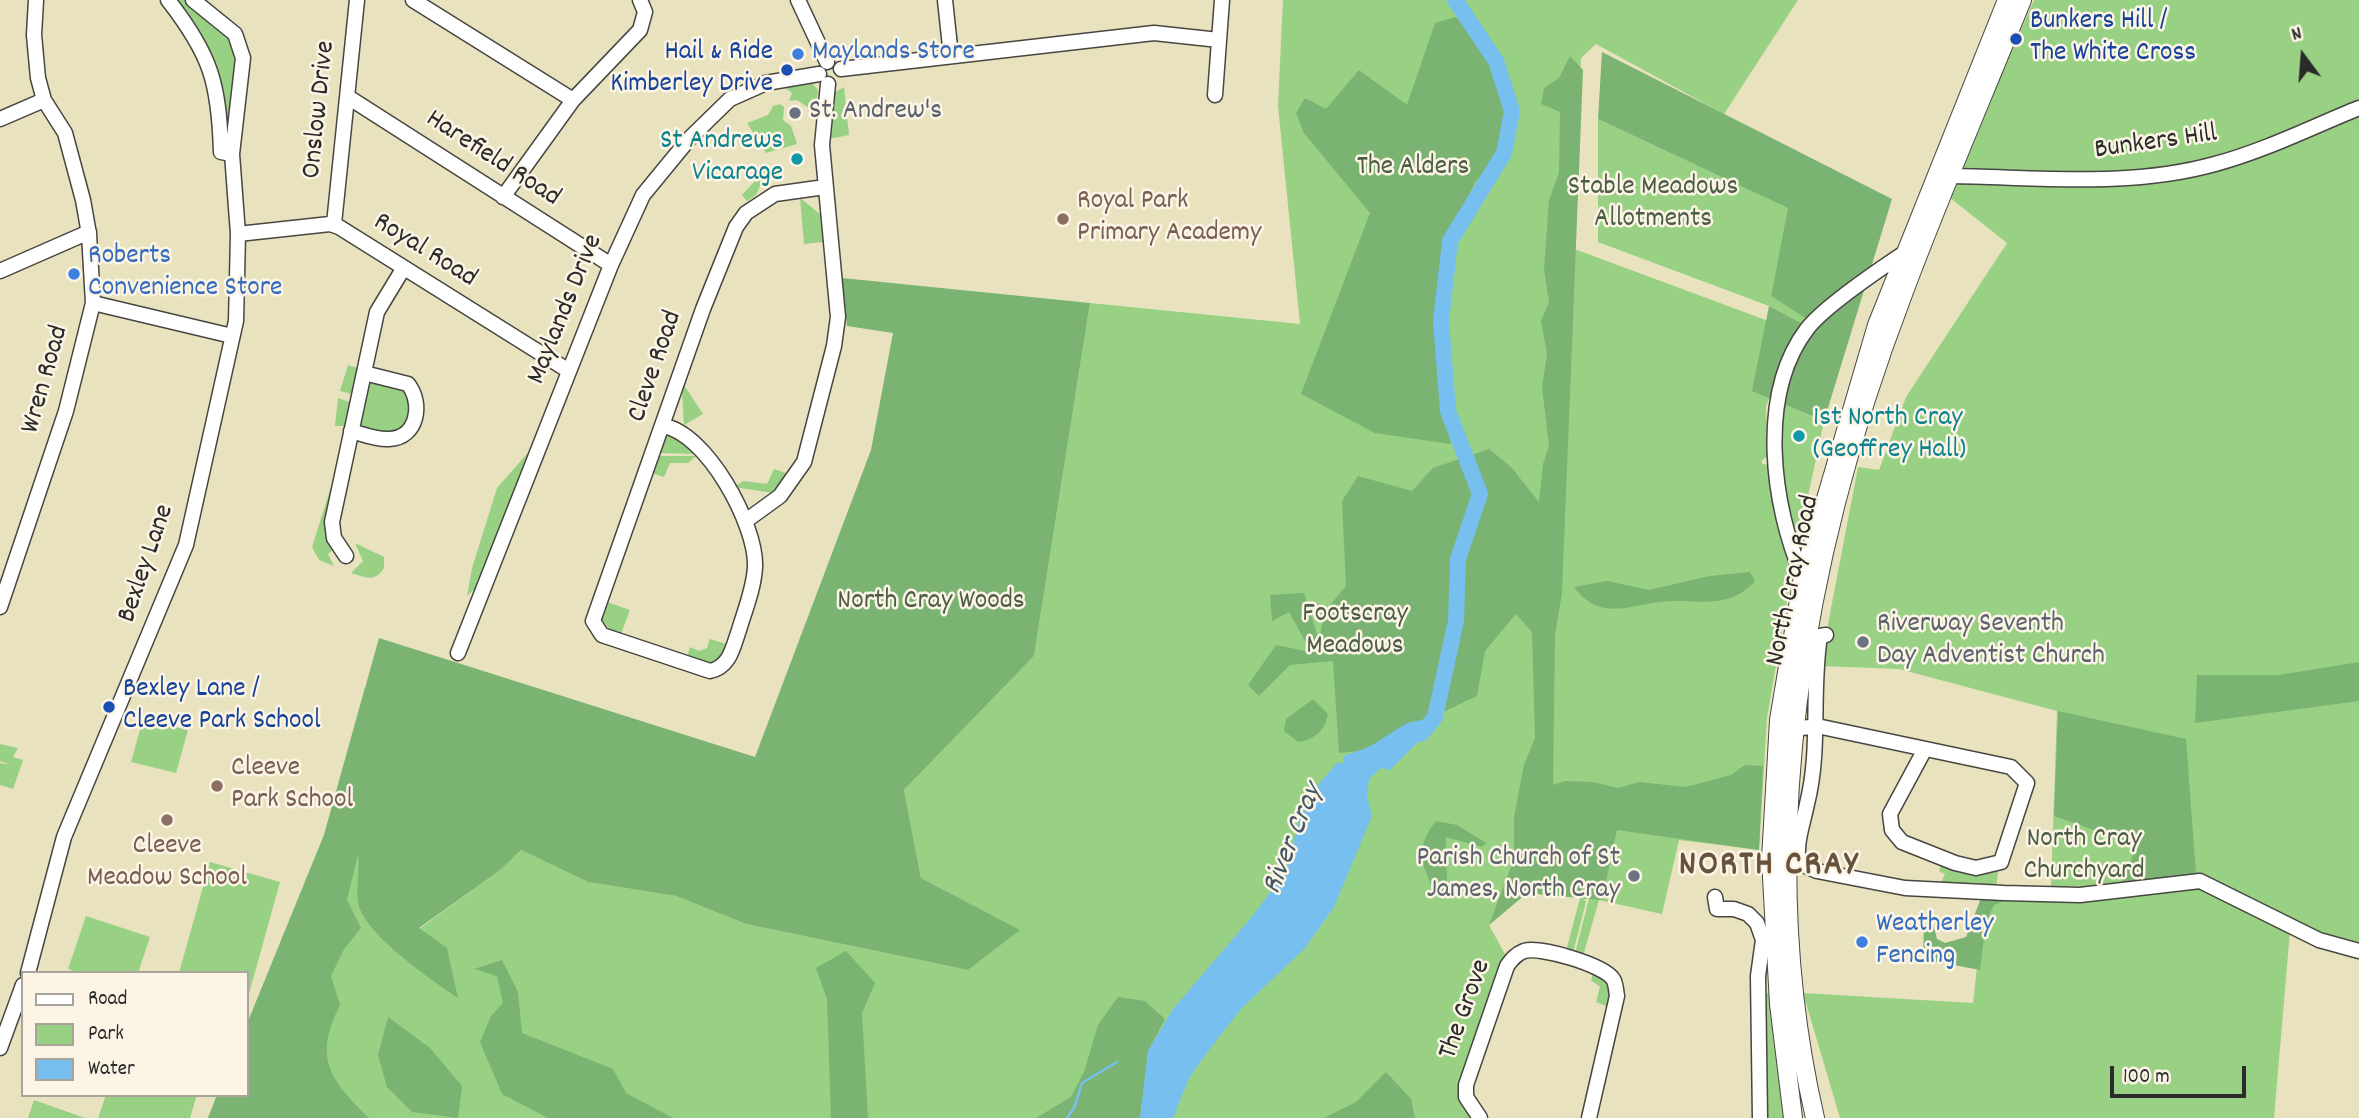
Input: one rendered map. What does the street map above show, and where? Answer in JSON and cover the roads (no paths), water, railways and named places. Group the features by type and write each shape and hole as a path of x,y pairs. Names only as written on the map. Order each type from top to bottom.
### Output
{"main road":[{"name":"North Cray Road","path":"1793,1118 1779,1004 1771,859 1779,720 1802,577 1857,383 1904,253 2007,0"},
{"name":"North Cray Road","path":"1815,1118 1798,1038 1790,977 1785,886 1794,729 1833,514 1901,299 2022,0"}],"street":[{"name":"Wren Road","path":"0,607 66,411 93,303 89,232 65,133 44,100 34,46 36,0"},
{"name":"Bexley Lane","path":"168,0 207,60 217,90 221,152 232,154"},
{"name":"Bexley Lane","path":"29,971 64,837 184,552 232,336 237,306 238,234 232,154 242,71 240,45 228,26 193,0"},
{"name":"Onslow Drive","path":"334,225 357,0"},
{"path":"414,0 573,100"},
{"path":"503,197 573,100 640,30 645,12 640,0"},
{"path":"663,426 676,428 701,447 747,520 780,496 804,462 834,346 838,317 822,145 825,73 798,0"},
{"path":"945,0 951,56"},
{"path":"1215,95 1222,0"},
{"path":"825,73 835,83 841,78 842,69 1154,33 1219,40"},
{"name":"Maylands Drive","path":"458,653 611,265 643,195 689,139 717,110 744,90 792,76 825,73"},
{"name":"Harefield Road","path":"348,97 611,265"},
{"path":"0,119 44,100"},
{"name":"Bunkers Hill","path":"1950,176 2110,179 2214,165 2359,108"},
{"name":"Cleve Road","path":"747,520 755,555 754,577 733,650 724,665 716,670 690,667 602,635 593,621 736,227 746,213 775,194 825,187"},
{"name":"Royal Road","path":"238,234 334,225 569,371"},
{"path":"0,271 89,232"},
{"path":"1802,577 1788,537 1774,461 1775,432 1791,357 1811,326 1904,253"},
{"path":"346,556 334,538 332,525 377,312 403,269"},
{"path":"93,303 232,336"},
{"path":"351,431 387,440 405,433 415,421 416,396 408,384 364,373"},
{"path":"1826,635 1821,636 1814,676 1817,726 1813,781 1796,851 1799,863 1816,871 1905,888 2080,895 2200,881 2319,940 2359,951"},
{"path":"1794,729 1817,726 1925,749 2011,768 2022,775 2027,783 2001,862 1976,868 1955,863 1902,842 1892,830 1891,814 1925,749"},
{"path":"1714,906 1748,914 1757,923 1763,940 1758,976 1760,1118"},
{"name":"The Grove","path":"1480,1118 1466,1097 1466,1085 1507,966 1513,957 1525,951 1537,950 1600,967 1614,980 1617,996 1589,1118"},
{"path":"0,1048 21,990"}],"water":[{"path":"1435,717 1431,729 1390,770 1381,768 1369,779 1367,796 1372,816 1334,907 1305,948 1241,1009 1212,1046 1189,1078 1173,1118 1140,1118 1148,1051 1173,1009 1255,913 1286,870 1301,812 1318,802 1312,792 1337,763 1343,763 1344,756 1369,747 1407,723"}],"waterway":[{"name":"River Cray","path":"1421,734 1435,717 1456,621 1458,559 1480,494 1448,411 1441,321 1450,241 1504,153 1512,111 1496,61 1455,0"},
{"path":"1067,1118 1074,1108 1082,1083 1117,1062"}],"place":[{"name":"Bunkers Hill / The White Cross","path":"2016,39"},
{"name":"Maylands Store","path":"798,54"},
{"name":"Hail & Ride Kimberley Drive","path":"787,70"},
{"name":"St. Andrew's","path":"795,113"},
{"name":"St Andrews Vicarage","path":"797,159"},
{"name":"Royal Park Primary Academy","path":"1063,219"},
{"name":"Roberts Convenience Store","path":"74,274"},
{"name":"1st North Cray (Geoffrey Hall)","path":"1799,436"},
{"name":"Riverway Seventh Day Adventist Church","path":"1863,642"},
{"name":"Bexley Lane / Cleeve Park School","path":"109,707"},
{"name":"Cleeve Park School","path":"217,786"},
{"name":"Cleeve Meadow School","path":"167,820"},
{"name":"Parish Church of St James, North Cray","path":"1634,876"},
{"name":"Weatherley Fencing","path":"1862,942"}],"district":[{"name":"NORTH CRAY","path":"1769,868"}],"park label":[{"name":"The Alders","path":"1413,169"},
{"name":"Stable Meadows Allotments","path":"1653,205"},
{"name":"North Cray Woods","path":"931,603"},
{"name":"Footscray Meadows","path":"1355,632"},
{"name":"North Cray Churchyard","path":"2084,857"}]}
